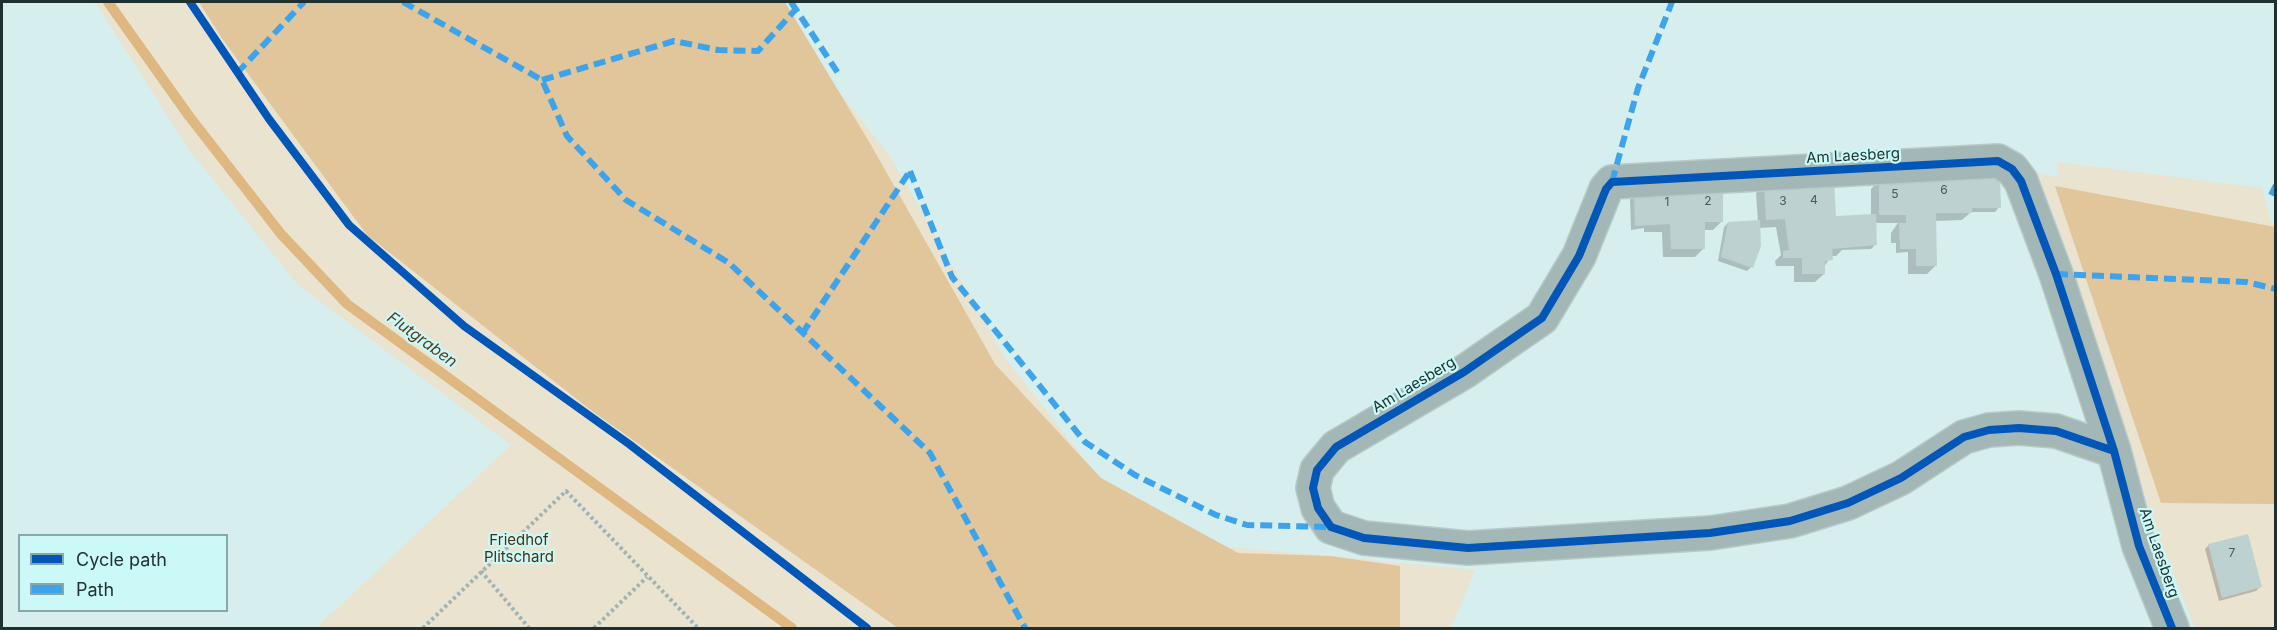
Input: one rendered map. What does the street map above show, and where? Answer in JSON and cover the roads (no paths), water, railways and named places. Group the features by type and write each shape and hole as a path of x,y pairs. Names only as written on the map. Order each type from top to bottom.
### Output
{"street":[{"name":"Am Laesberg","path":"2114,451 2056,431 2019,428 1989,430 1964,437 1901,478 1848,503 1790,521 1710,533 1468,548 1364,538 1332,527 1318,508 1313,488 1317,470 1336,447 1464,372 1542,318 1579,255 1606,189 1612,182 1998,161 2012,169 2021,181 2056,274 2114,451 2139,546 2172,628"}],"waterway":[{"name":"Flutgraben","path":"108,2 189,116 281,234 347,304 792,628"}],"park label":[{"name":"Friedhof Plitschard","path":"519,548"}]}
